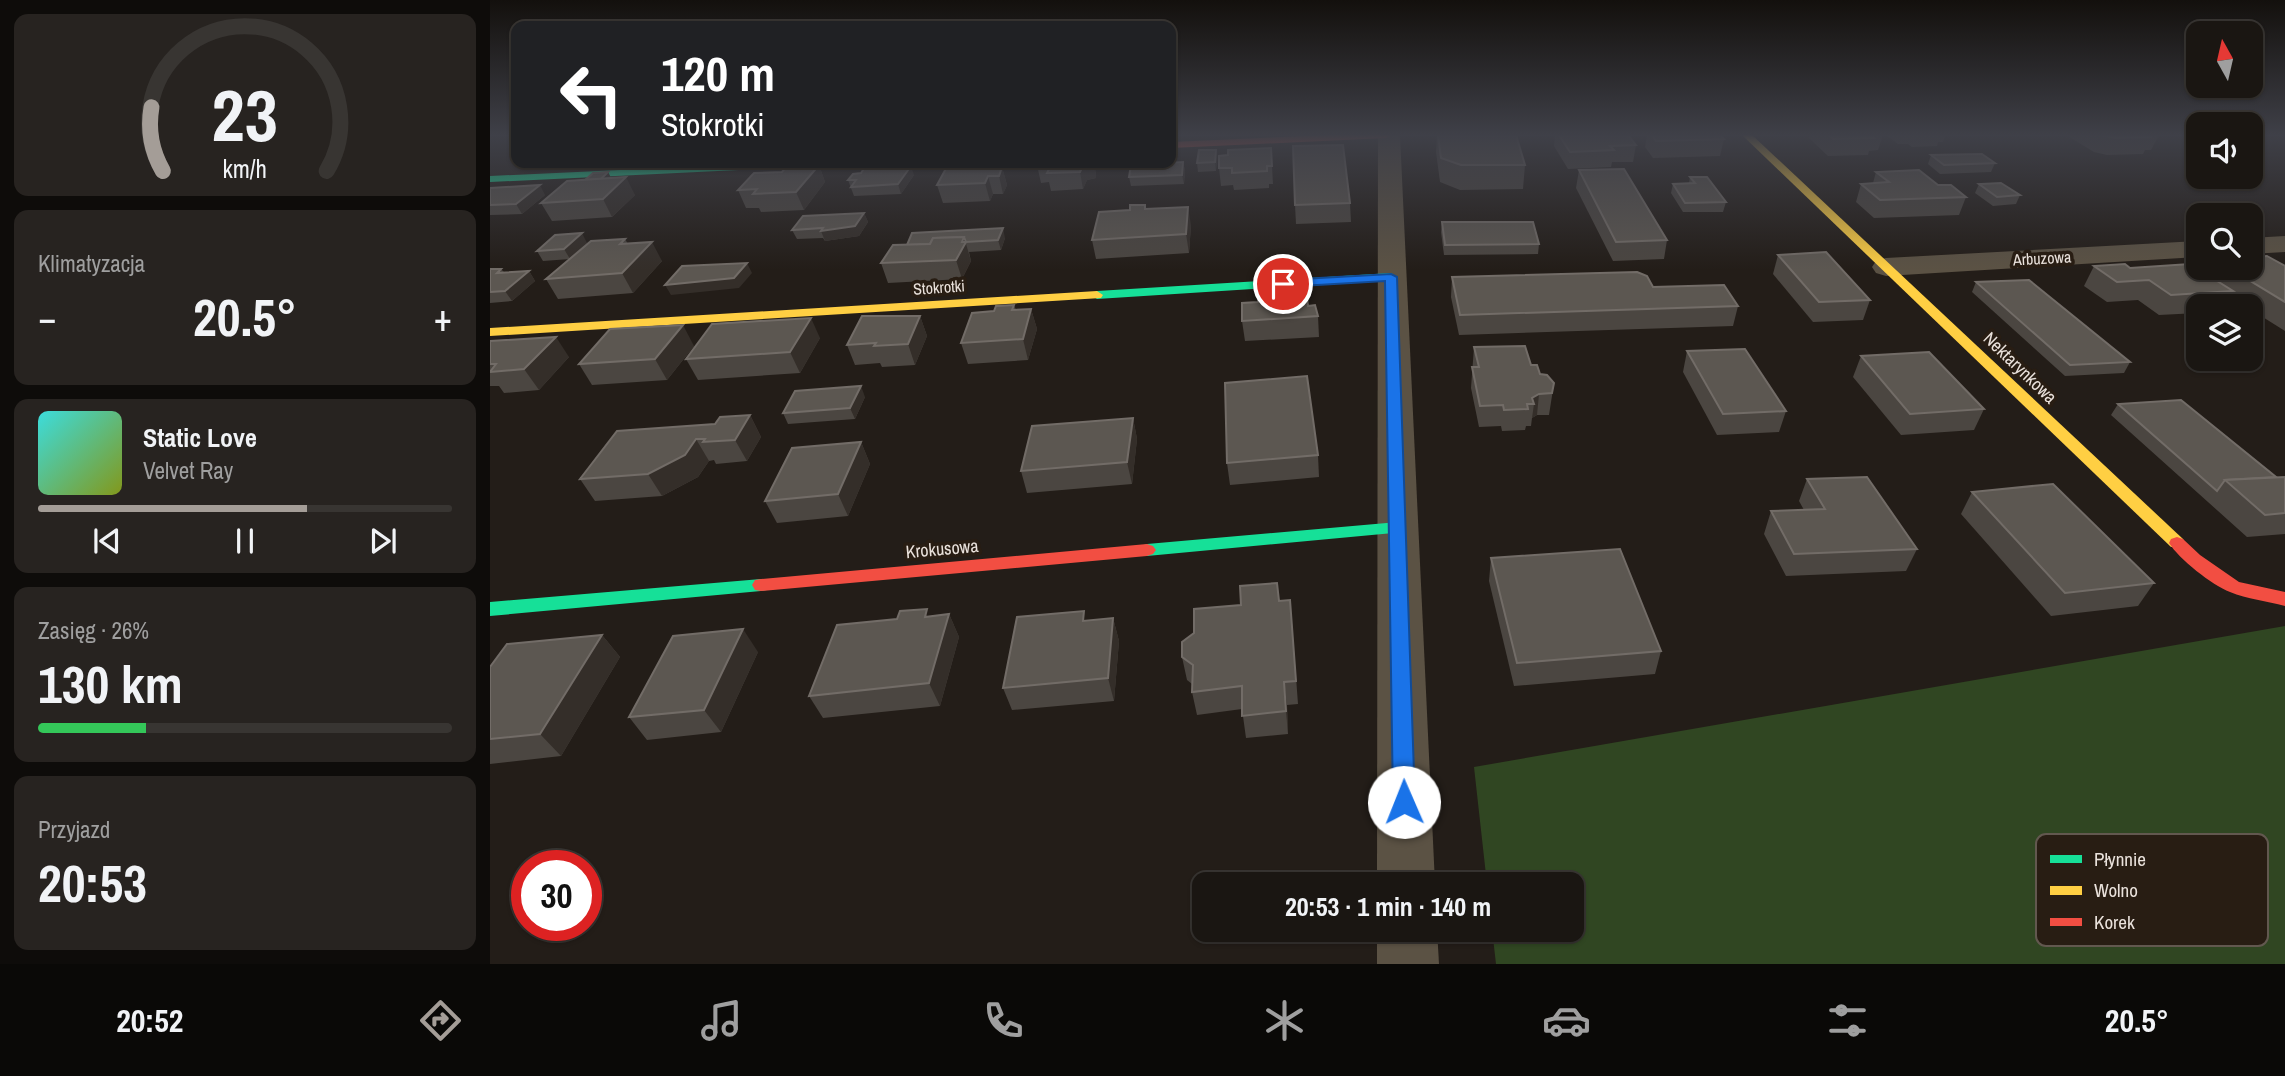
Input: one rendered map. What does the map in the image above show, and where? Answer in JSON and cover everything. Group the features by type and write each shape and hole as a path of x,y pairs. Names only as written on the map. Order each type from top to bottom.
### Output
{"street":[{"path":"1388,180 1406,872"},
{"name":"Nektarynkowa","path":"1794,180 2194,559 2234,587 2285,599"},
{"path":"2263,245 2285,243"},
{"name":"Arbuzowa","path":"1886,267 2186,250"},
{"name":"Stokrotki","path":"490,332 1391,277"},
{"name":"Krokusowa","path":"490,609 1398,528"},
{"path":"1407,942 1408,964"}],"green space":[{"path":"2285,626 2285,964 1496,964 1493,942 1584,942 1584,872 1486,872 1474,767"}],"building":[{"path":"623,180 603,199 541,203 567,181"},
{"path":"747,180 806,180 796,192 753,194 757,189 738,190"},
{"path":"848,180 901,180 898,184 851,187 856,180"},
{"path":"940,180 986,180 985,183 937,185"},
{"path":"1294,180 1347,180 1350,203 1295,205"},
{"path":"1584,180 1631,180 1667,240 1616,242"},
{"path":"1692,180 1709,180 1726,202 1685,203 1673,184 1695,183"},
{"path":"1886,180 1932,180 1938,185 1951,185 1966,197 1880,200 1861,184 1889,182"},
{"path":"2001,183 2020,195 1997,197 1979,184"},
{"path":"540,185 516,204 490,205 490,188"},
{"path":"1130,205 1145,205 1145,209 1188,207 1186,234 1092,240 1099,212 1130,210"},
{"path":"864,213 855,226 821,231 823,228 792,230 803,216"},
{"path":"1442,222 1533,222 1539,244 1445,245"},
{"path":"1003,228 998,240 966,242 964,237 933,238 930,244 907,245 912,233"},
{"path":"582,233 564,249 537,251 555,235"},
{"path":"964,237 962,242 966,242 956,260 881,263 893,245 930,244 933,238"},
{"path":"625,239 620,244 652,242 622,273 546,279 591,241"},
{"path":"1826,252 1870,300 1819,302 1778,255"},
{"path":"2263,256 2285,266 2285,302 2249,280 2263,280"},
{"path":"747,263 734,278 665,285 682,266"},
{"path":"2125,264 2130,268 2186,264 2186,280 2215,280 2233,291 2171,295 2149,280 2117,282 2094,266"},
{"path":"490,269 501,269 497,273 529,271 505,291 490,292"},
{"path":"1637,272 1647,276 1653,287 1724,285 1738,306 1460,315 1452,277"},
{"path":"2029,280 2130,362 2070,365 1976,282"},
{"path":"1306,289 1308,306 1315,305 1318,316 1242,321 1242,303 1258,302 1258,291"},
{"path":"1014,305 1012,310 1031,309 1023,339 961,343 972,313 994,311 996,306"},
{"path":"862,316 920,316 908,344 847,345"},
{"path":"811,318 790,352 686,359 712,324"},
{"path":"683,325 655,359 579,364 610,329"},
{"path":"556,337 524,369 490,372 496,364 490,364 490,341"},
{"path":"1525,346 1531,365 1537,365 1540,374 1547,375 1554,383 1552,393 1539,394 1532,398 1534,404 1527,404 1528,409 1504,410 1503,405 1480,406 1472,367 1479,367 1474,347"},
{"path":"1745,349 1786,411 1723,414 1687,351"},
{"path":"1929,352 1984,409 1910,414 1861,356"},
{"path":"1307,376 1318,455 1227,463 1225,383"},
{"path":"861,386 850,408 783,413 795,391"},
{"path":"2181,400 2276,477 2225,480 2217,491 2118,404"},
{"path":"750,415 735,440 703,442 705,439 696,439 685,455 648,474 580,479 617,431 715,424 720,417"},
{"path":"1133,418 1127,462 1021,471 1032,426"},
{"path":"861,442 838,494 765,501 792,448"},
{"path":"1867,477 1917,549 1794,554 1771,511 1825,509 1807,479"},
{"path":"2285,477 2285,513 2265,515 2225,480"},
{"path":"2053,484 2154,583 2065,593 1972,492"},
{"path":"1620,549 1661,651 1517,663 1491,558"},
{"path":"1277,583 1279,601 1290,600 1296,681 1284,682 1286,711 1242,716 1242,686 1192,692 1193,665 1182,657 1182,642 1194,633 1194,609 1241,605 1240,586"},
{"path":"927,609 925,617 949,614 929,683 809,696 837,625 897,619 900,611"},
{"path":"1084,611 1083,621 1113,618 1108,678 1003,688 1017,617"},
{"path":"743,629 704,710 629,717 673,636"},
{"path":"602,635 540,734 490,739 490,667 507,644"}],"traffic: fast":[{"path":"1097,295 1391,277"},
{"path":"1147,550 1398,528"},
{"path":"490,609 761,585"}],"traffic: slow":[{"path":"1794,180 2177,543"},
{"path":"490,332 1097,295"}],"traffic: jam":[{"path":"2177,543 2194,559 2234,587 2285,599"},
{"path":"761,585 1147,550"}],"route":[{"path":"1283,284 1391,277 1404,802"}]}
